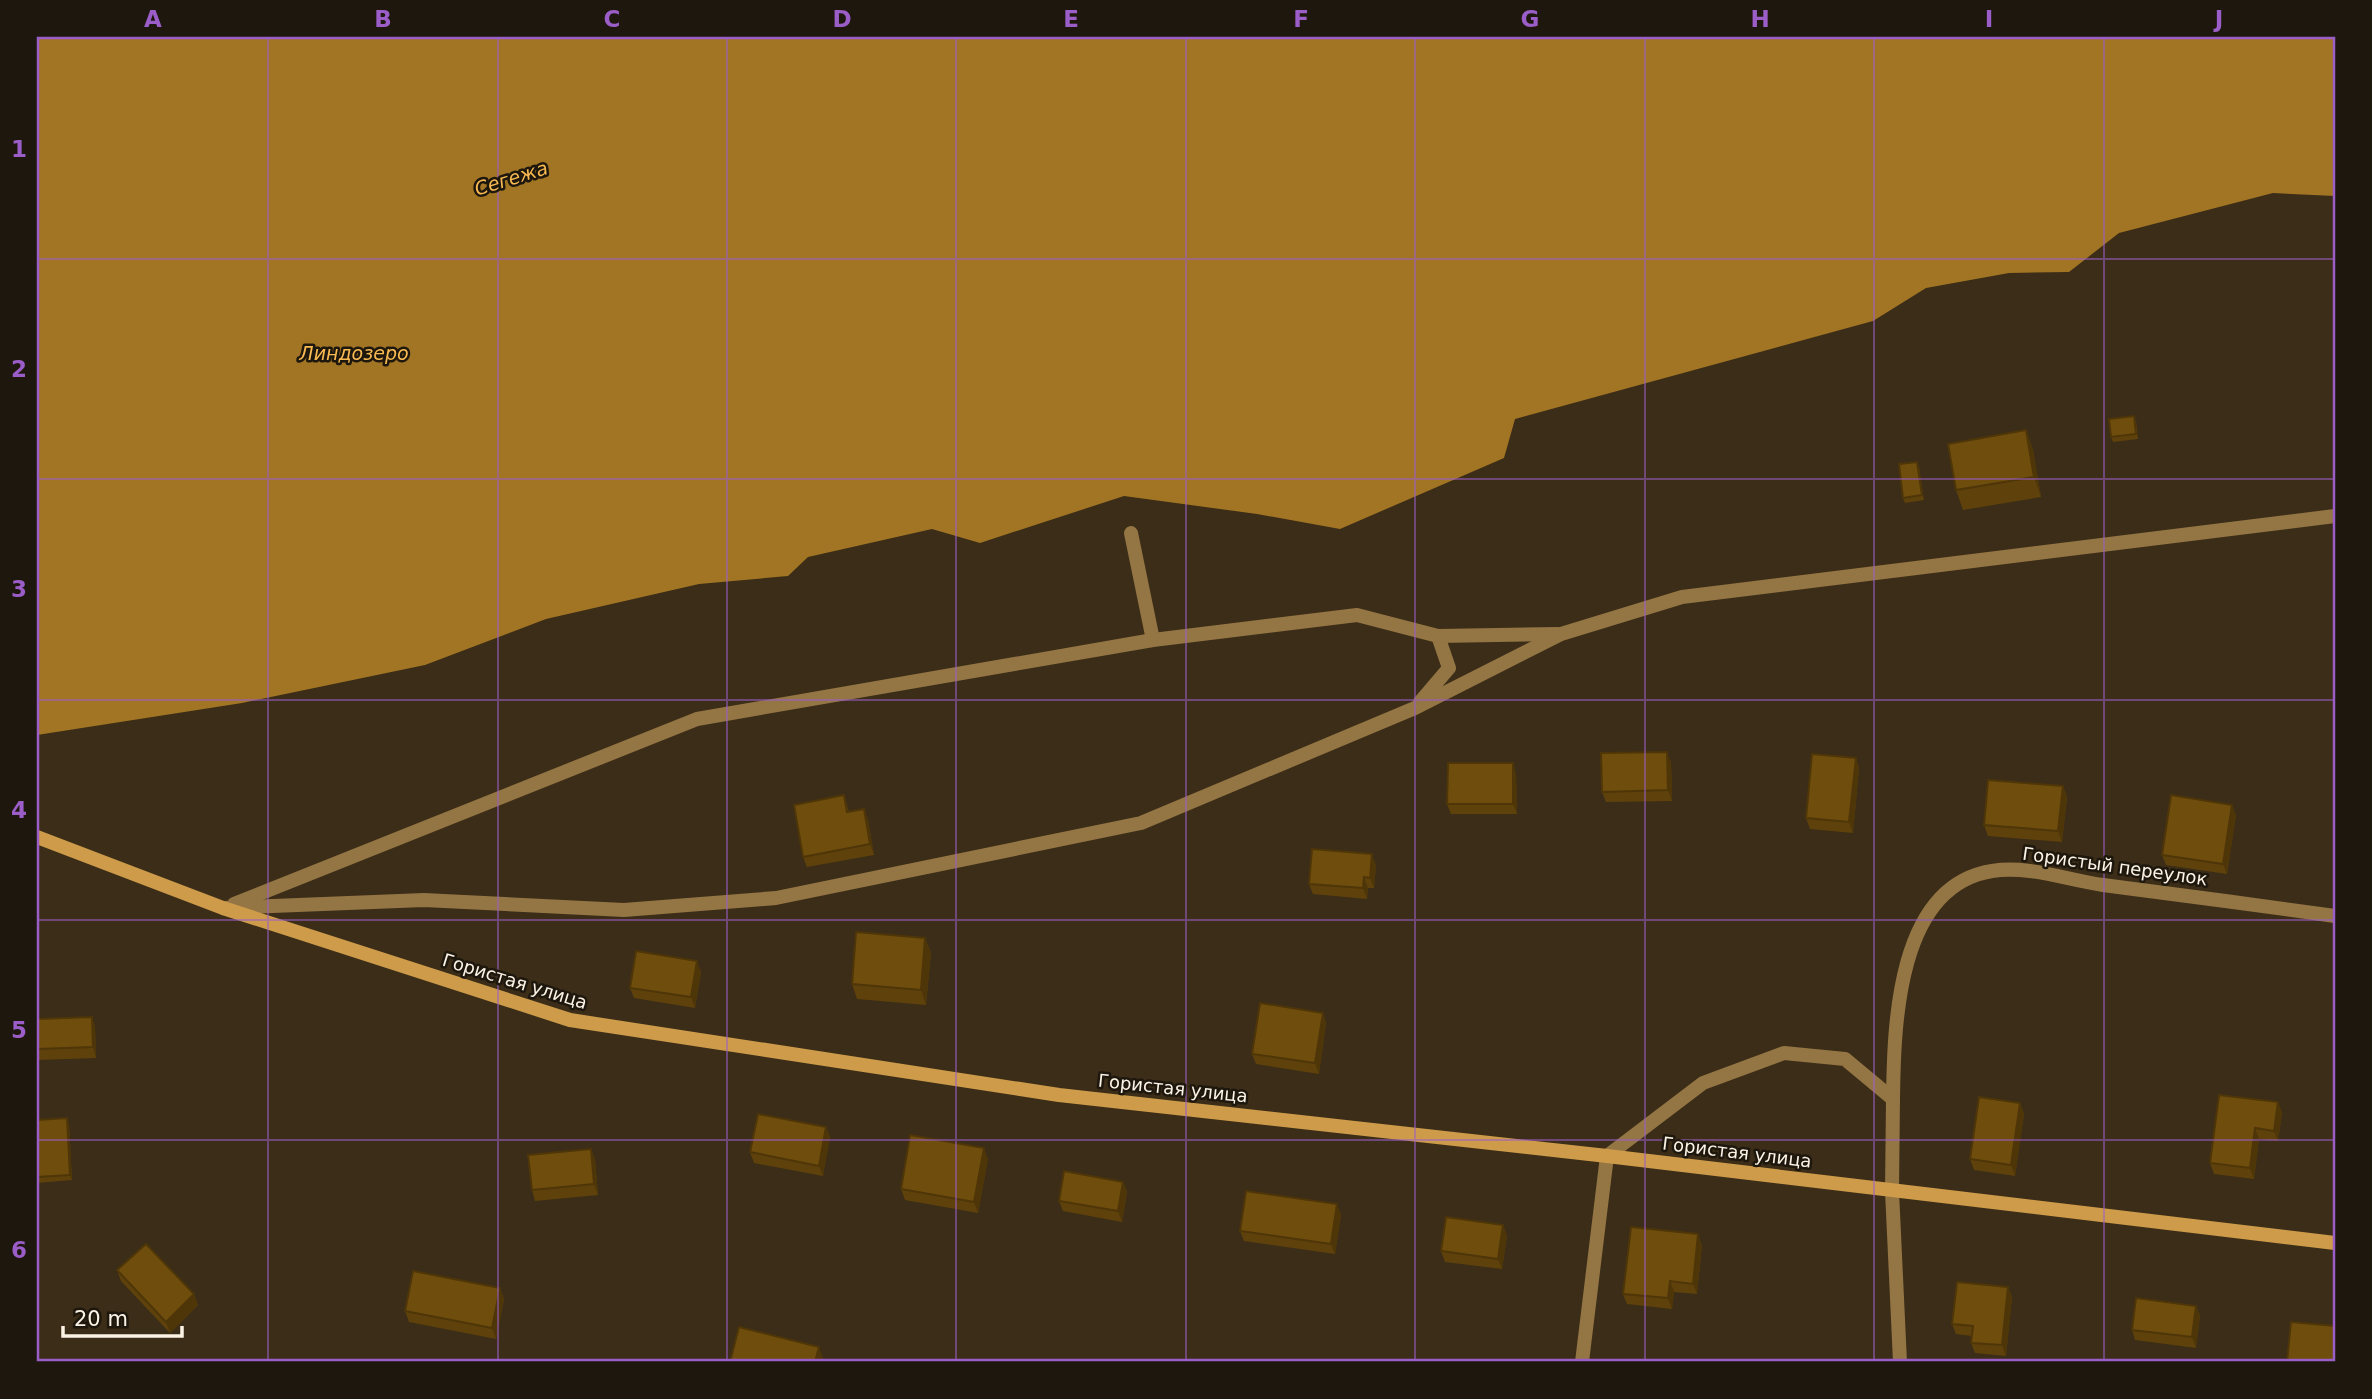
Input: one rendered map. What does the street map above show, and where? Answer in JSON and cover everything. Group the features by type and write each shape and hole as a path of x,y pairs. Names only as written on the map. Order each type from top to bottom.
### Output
{"street":[{"path":"223,908 424,900 624,910 776,898 1141,823 1415,708 1561,634 1682,597 2335,516"},
{"path":"1131,533 1153,640"},
{"path":"223,908 697,719 1153,640 1357,615 1438,636 1561,634"},
{"path":"1415,708 1449,668 1438,636"},
{"name":"Гористая улица","path":"37,836 223,908 570,1020 1059,1095 1607,1156 2335,1243"},
{"name":"Гористый переулок","path":"1900,1362 1892,1191 1894,1026 1913,944 1930,906 1958,881 1993,870 2030,871 2087,883 2335,916"},
{"path":"1582,1362 1607,1156 1703,1083 1784,1053 1845,1059 1893,1099"}],"water":[{"name":"Линдозеро","path":"37,37 2335,37 2335,196 2273,193 2119,233 2069,272 2009,273 1926,288 1873,321 1515,419 1504,458 1340,529 1257,514 1124,496 980,543 932,529 808,557 788,576 699,584 546,619 425,665 242,703 37,735"}],"building":[{"path":"2134,416 2136,434 2111,437 2109,419"},
{"path":"2026,430 2034,477 1956,490 1948,444"},
{"path":"1917,462 1922,495 1903,498 1899,464"},
{"path":"1667,752 1668,790 1602,792 1601,753"},
{"path":"1812,754 1856,758 1849,822 1806,818"},
{"path":"1448,763 1513,763 1513,804 1447,804"},
{"path":"1988,780 2063,786 2058,831 1984,825"},
{"path":"844,795 847,812 864,809 870,844 803,857 794,805"},
{"path":"2171,795 2232,805 2223,864 2162,855"},
{"path":"1312,849 1372,854 1370,878 1364,877 1363,888 1309,884"},
{"path":"856,932 925,938 921,990 852,984"},
{"path":"636,951 697,961 691,997 630,988"},
{"path":"1260,1003 1323,1013 1315,1063 1252,1054"},
{"path":"92,1017 93,1047 37,1049 37,1019"},
{"path":"2219,1095 2278,1102 2274,1131 2255,1128 2250,1168 2210,1163"},
{"path":"1979,1097 2020,1103 2011,1165 1970,1159"},
{"path":"758,1114 826,1127 819,1166 750,1152"},
{"path":"67,1118 70,1175 37,1177 37,1120"},
{"path":"910,1135 984,1148 974,1202 901,1189"},
{"path":"591,1149 594,1184 532,1190 528,1155"},
{"path":"1064,1171 1123,1182 1118,1211 1059,1201"},
{"path":"1246,1191 1337,1204 1331,1244 1240,1231"},
{"path":"1446,1217 1503,1225 1498,1259 1441,1251"},
{"path":"1631,1227 1698,1234 1693,1284 1670,1281 1668,1298 1623,1294"},
{"path":"146,1244 194,1294 166,1322 117,1270"},
{"path":"413,1271 500,1288 492,1328 405,1311"},
{"path":"1957,1282 2008,1287 2002,1345 1971,1343 1973,1326 1952,1324"},
{"path":"2136,1298 2196,1306 2192,1337 2132,1330"},
{"path":"2291,1322 2335,1326 2335,1362 2287,1362"},
{"path":"739,1327 819,1347 815,1362 730,1362"}],"water label":[{"name":"Сегежа","path":"511,178"}]}
